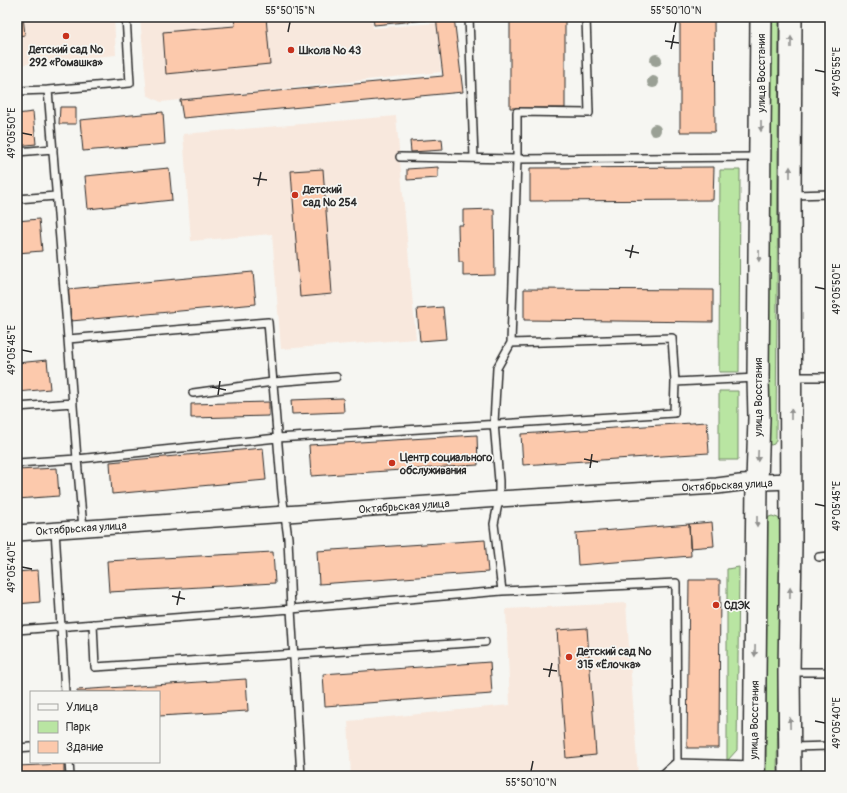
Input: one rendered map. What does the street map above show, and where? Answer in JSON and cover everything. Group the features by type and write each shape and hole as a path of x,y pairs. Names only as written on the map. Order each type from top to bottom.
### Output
{"main road":[{"name":"улица Восстания","path":"754,772 759,418 761,17"},
{"path":"790,776 791,17"}],"street":[{"name":"Октябрьская улица","path":"17,533 499,499 791,481"},
{"path":"672,772 754,772"}],"lane":[{"path":"17,91 48,90 130,82 126,17"},
{"path":"469,17 474,158"},
{"path":"502,590 494,524 499,499 499,481 494,424 497,368 511,342 517,112 589,113 586,17"},
{"path":"48,90 83,528"},
{"path":"17,152 53,149"},
{"path":"400,157 516,159 760,157"},
{"path":"790,195 830,194"},
{"path":"17,199 56,196"},
{"path":"68,339 268,322 284,514 288,538 293,654 301,776"},
{"path":"17,463 77,459 277,438 674,413 675,382 672,338 511,342"},
{"path":"193,393 273,382 336,377"},
{"path":"791,377 830,377"},
{"path":"675,382 758,378"},
{"path":"17,407 73,403"},
{"path":"55,530 65,691"},
{"path":"819,557 830,556"},
{"path":"17,630 291,609 502,590 676,583 672,772"},
{"path":"92,624 95,667 485,642"},
{"path":"789,672 830,672"},
{"path":"790,747 830,746"},
{"path":"17,748 30,747"},
{"path":"69,763 70,776"}],"shaded area":[{"name":"Детский сад № 292 «Ромашка»","path":"17,17 114,17 116,55 17,65"},
{"name":"Школа № 43","path":"140,17 372,17 373,28 437,23 441,72 161,102 147,95"},
{"name":"Детский сад № 254","path":"396,116 416,339 281,349 272,234 191,241 183,134"},
{"name":"Детский сад № 315 «Ёлочка»","path":"626,603 638,776 351,776 348,721 510,705 506,609"}],"green space":[{"path":"768,17 779,17 776,440 774,444 771,445 768,444"},
{"path":"720,170 740,170 739,372 719,372"},
{"path":"719,391 738,391 738,460 719,460"},
{"path":"772,516 778,518 780,521 777,776 766,776 767,521 769,517"},
{"path":"739,567 737,750 727,761 727,569"}],"building":[{"path":"17,17 23,17 25,35 17,36"},
{"path":"234,17 266,17 270,64 166,74 163,32 235,26"},
{"path":"373,17 425,17 426,20 374,25"},
{"path":"436,17 454,17 463,92 183,118 180,100 443,76"},
{"path":"510,17 565,17 565,108 510,108"},
{"path":"680,17 714,17 715,132 680,132"},
{"path":"60,107 76,107 76,124 59,124"},
{"path":"33,112 36,144 17,146 17,114"},
{"path":"163,112 165,144 83,151 80,120"},
{"path":"442,139 443,150 411,152 410,141"},
{"path":"438,167 438,178 407,180 407,169"},
{"path":"714,167 713,200 530,201 530,168"},
{"path":"169,168 172,200 88,209 85,176"},
{"path":"323,169 332,294 300,297 291,171"},
{"path":"494,209 495,275 463,276 463,262 459,262 458,225 463,225 463,210"},
{"path":"39,219 42,251 17,253 17,221"},
{"path":"253,272 256,304 71,321 68,289"},
{"path":"524,289 713,290 713,322 524,320"},
{"path":"443,307 446,339 420,341 417,309"},
{"path":"47,360 50,389 17,392 17,363"},
{"path":"343,398 344,412 292,414 291,400"},
{"path":"269,402 269,416 191,418 191,404"},
{"path":"707,422 709,453 523,465 521,434"},
{"path":"477,435 478,465 311,476 309,445"},
{"path":"263,448 266,480 112,494 110,462"},
{"path":"57,468 59,496 17,499 17,470"},
{"path":"712,522 714,546 690,548 689,524"},
{"path":"689,524 691,556 578,565 576,533"},
{"path":"485,540 488,572 319,584 317,551"},
{"path":"273,552 275,583 109,592 107,561"},
{"path":"38,570 40,602 17,604 17,572"},
{"path":"689,580 720,580 719,748 687,748"},
{"path":"587,628 596,755 566,758 557,630"},
{"path":"490,662 492,694 325,706 323,674"},
{"path":"246,679 248,711 160,716 160,691 77,690"},
{"path":"64,764 64,776 17,776 17,766"}],"place":[{"name":"Детский сад № 292 «Ромашка»","path":"66,36"},
{"name":"Школа № 43","path":"291,50"},
{"name":"Детский сад № 254","path":"295,195"},
{"name":"Центр социального обслуживания","path":"392,463"},
{"name":"СДЭК","path":"716,605"},
{"name":"Детский сад № 315 «Ёлочка»","path":"569,657"}]}
